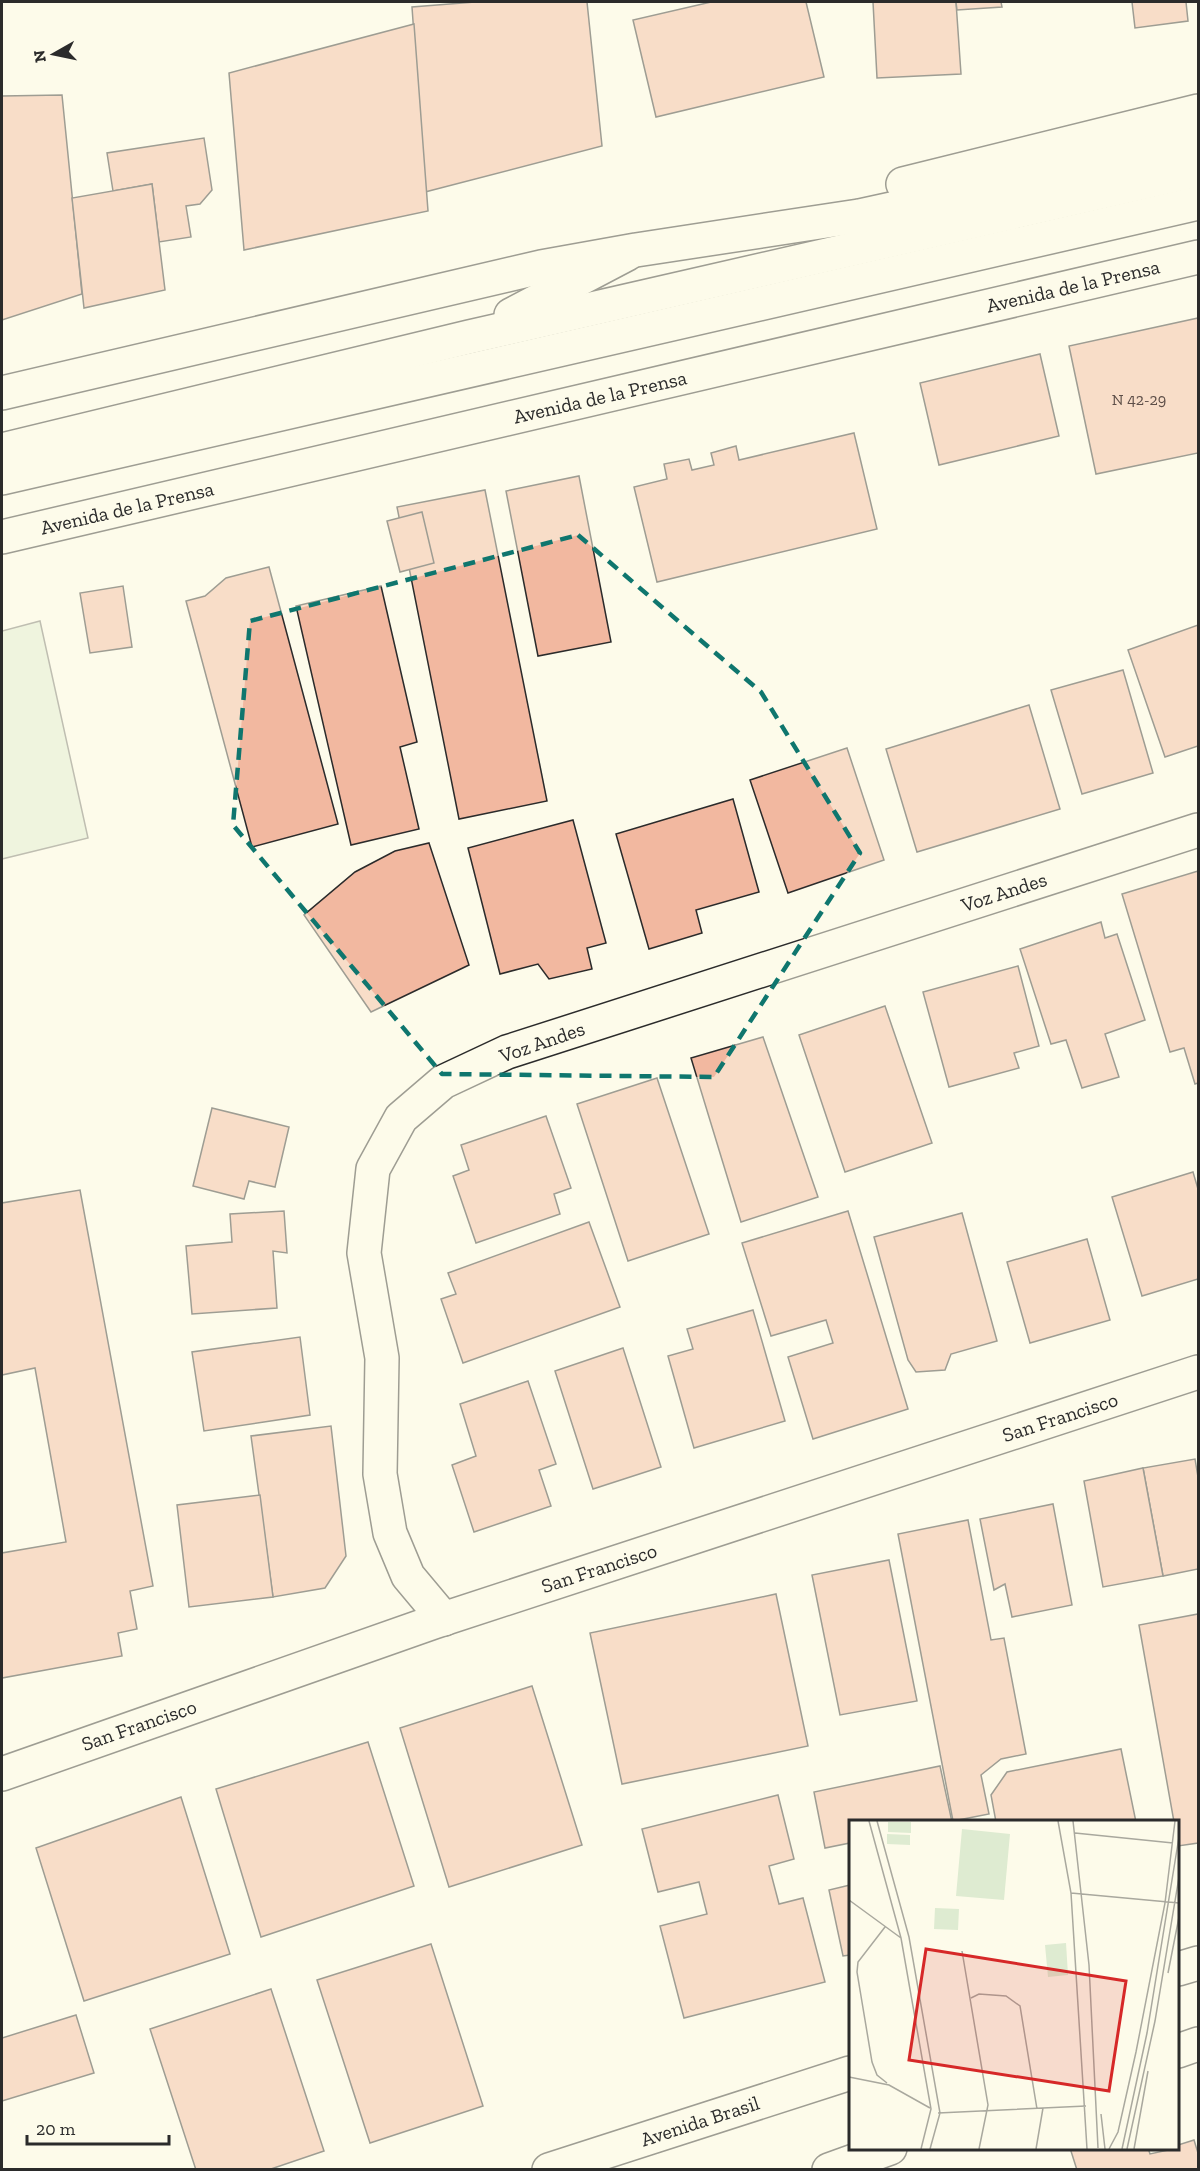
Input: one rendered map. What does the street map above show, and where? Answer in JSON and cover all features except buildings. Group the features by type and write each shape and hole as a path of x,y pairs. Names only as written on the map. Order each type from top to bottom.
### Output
{"street":[{"path":"469,337 636,250 1198,111"},
{"path":"2,393 529,270 636,250 859,216 1198,142"},
{"path":"2,450 469,337 1198,170"},
{"path":"2,478 1198,203"},
{"name":"Avenida de la Prensa","path":"2,537 1198,257"},
{"name":"Voz Andes","path":"444,1619 408,1576 390,1533 380,1474 382,1358 364,1253 373,1169 402,1118 443,1083 507,1052 1198,830"},
{"name":"San Francisco","path":"2,1773 444,1619 1198,1372"},
{"path":"1179,1969 1198,1963"},
{"path":"1179,2051 1198,2044"},
{"name":"Avenida Brasil","path":"549,2169 849,2073"},
{"path":"828,2169 884,2150"}],"highlighted area":[{"path":"578,535 761,692 860,853 714,1077 442,1074 233,825 250,621"}],"green space":[{"path":"40,621 88,838 2,859 2,631"}]}
